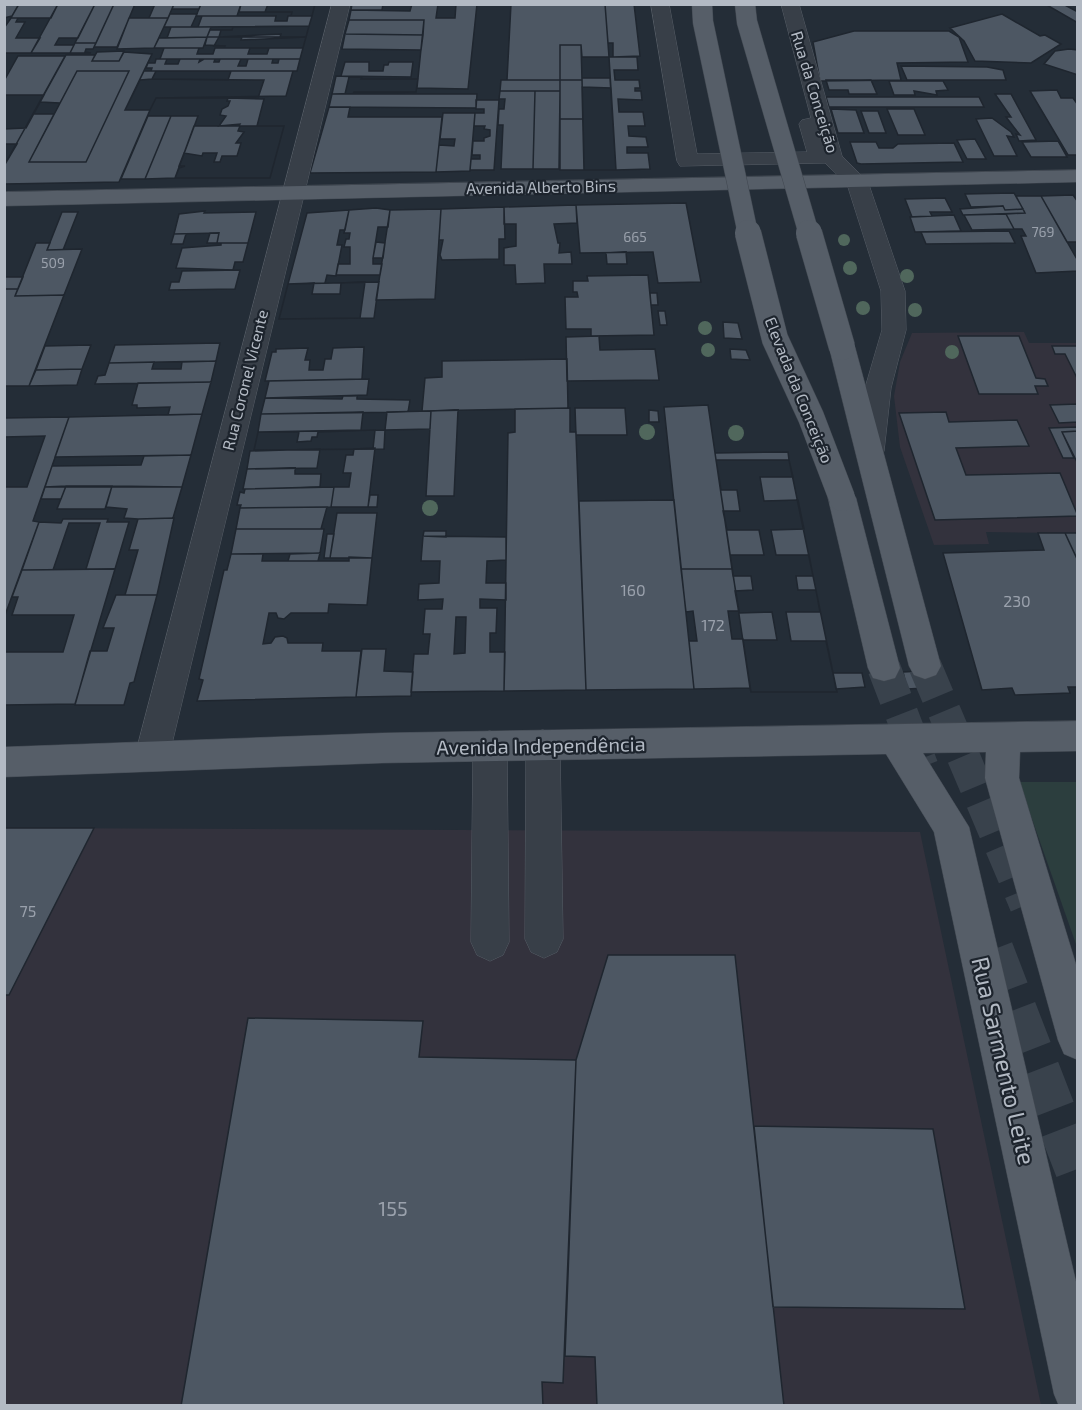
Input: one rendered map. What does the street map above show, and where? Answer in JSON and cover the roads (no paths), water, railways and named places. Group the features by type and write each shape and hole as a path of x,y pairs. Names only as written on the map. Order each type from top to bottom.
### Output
{"main road":[{"name":"Elevada da Conceição","path":"702,4 703,22 759,284 775,339 811,417 842,498 884,668"},
{"path":"745,4 747,22 842,347 925,666"},
{"name":"Avenida Alberto Bins","path":"4,199 292,191 1077,176"},
{"name":"Avenida Independência","path":"4,762 490,746 896,741 1077,736"},
{"path":"1004,738 1002,778 1077,1040"},
{"name":"Rua Sarmento Leite","path":"896,741 951,827 1077,1394"}],"street":[{"name":"Rua Coronel Vicente","path":"152,756 292,191 341,4"},
{"path":"660,4 697,160"},
{"path":"679,4 697,160"},
{"path":"697,160 819,158 774,4"},
{"name":"Rua da Conceição","path":"790,4 832,158 857,182 893,291 894,330 878,388 870,451"},
{"path":"543,745 544,939"},
{"path":"490,746 490,942"}],"tunnel":[{"path":"925,666 1026,905"},
{"path":"884,668 922,767"},
{"path":"992,950 1078,1173"}]}
